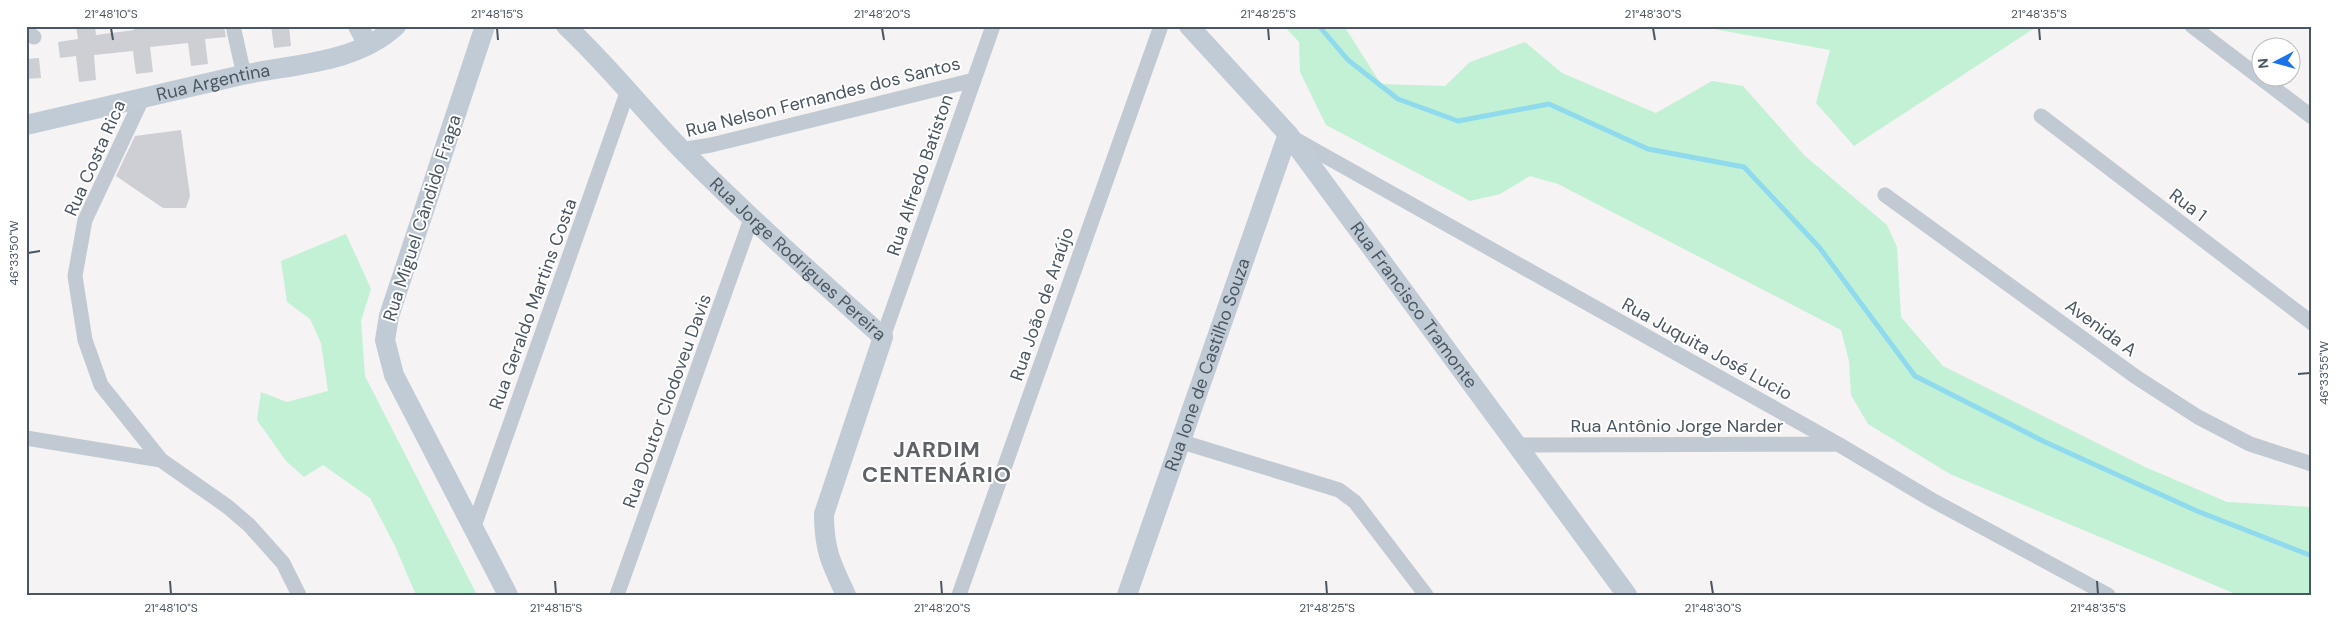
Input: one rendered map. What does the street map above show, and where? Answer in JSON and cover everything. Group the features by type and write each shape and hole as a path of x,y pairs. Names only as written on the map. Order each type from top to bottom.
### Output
{"street":[{"path":"233,26 244,75"},
{"path":"358,26 368,44"},
{"name":"Rua Argentina","path":"26,125 244,75 336,58 368,44 396,26"},
{"name":"Rua Miguel Cândido Fraga","path":"485,26 389,316 385,340 394,375 508,595"},
{"name":"Rua Alfredo Batiston","path":"883,337 993,26"},
{"name":"Rua João de Araújo","path":"959,595 1160,26"},
{"name":"Rua Francisco Tramonte","path":"1189,26 1288,134 1627,595"},
{"path":"2192,26 2312,117"},
{"name":"Rua Jorge Rodrigues Pereira","path":"577,29 681,150 751,219 883,337 824,514 824,540 831,562 846,595"},
{"name":"Rua Nelson Fernandes dos Santos","path":"681,150 711,145 974,80"},
{"name":"Rua Geraldo Martins Costa","path":"473,530 628,90"},
{"name":"Rua Costa Rica","path":"142,99 85,220 75,276 85,340 100,385 161,460 228,506 249,525 284,563 299,595"},
{"name":"Rua 1","path":"2040,116 2312,323"},
{"name":"Rua Ione de Castilho Souza","path":"1130,594 1179,440 1288,134"},
{"name":"Rua Juquita José Lucio","path":"1288,134 1838,444 1932,500 2108,595"},
{"name":"Avenida A","path":"1885,194 2136,377 2198,417 2250,444 2312,464"},
{"name":"Rua Doutor Clodoveu Davis","path":"617,595 751,219"},
{"path":"26,438 161,460"},
{"path":"1179,440 1339,490 1355,502 1426,595"},
{"name":"Rua Antônio Jorge Narder","path":"1515,445 1838,444"}],"green space":[{"path":"1284,26 1344,26 1381,84 1445,86 1470,62 1525,42 1562,73 1656,113 1712,81 1743,86 1805,156 1887,225 1897,247 1901,317 1943,366 2145,467 2227,502 2312,507 2312,595 2238,595 1950,474 1868,424 1851,395 1849,361 1841,330 1558,184 1530,176 1500,194 1470,201 1326,125 1300,72 1299,42"},
{"path":"1697,26 2038,26 1854,146 1816,103 1830,50"},
{"path":"346,234 371,289 361,321 365,376 477,595 416,595 395,546 370,498 323,465 304,477 286,461 257,420 261,392 287,402 328,391 321,343 310,319 287,302 281,261"}],"building":[{"path":"76,26 95,26 96,35 134,30 134,26 224,26 226,37 205,39 208,64 191,66 188,43 150,47 153,72 136,74 133,51 94,55 96,80 79,82 76,56 60,58 58,42 78,39"},
{"path":"271,26 289,26 291,46 274,48"},
{"path":"39,58 41,78 26,79 26,59"},
{"path":"181,130 190,196 186,208 163,208 116,176 135,136"}],"waterway":[{"path":"1319,26 1348,60 1398,99 1458,121 1549,104 1648,149 1744,167 1819,247 1915,376 2045,442 2197,511 2312,556"}],"district":[{"name":"JARDIM CENTENÁRIO","path":"937,462"}]}
